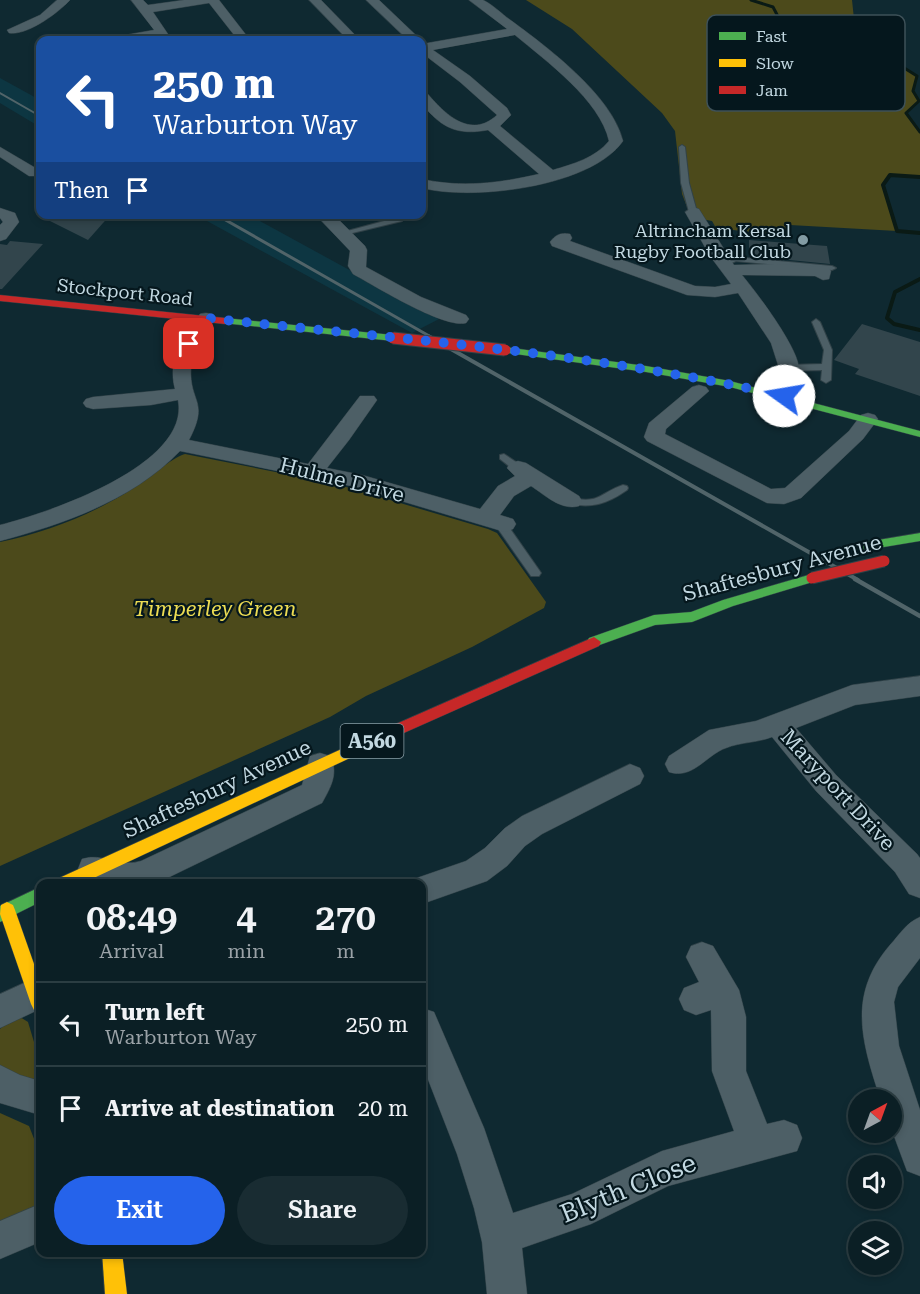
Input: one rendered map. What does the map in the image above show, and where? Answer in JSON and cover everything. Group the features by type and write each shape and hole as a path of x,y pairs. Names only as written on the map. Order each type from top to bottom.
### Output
{"main road":[{"name":"Stockport Road","path":"0,298 505,350 654,371 784,396 920,434"},
{"name":"Shaftesbury Avenue","path":"855,548 920,537"},
{"name":"Shaftesbury Avenue","path":"320,764 536,667 654,620 692,617 728,603 812,578 889,560"},
{"name":"Shaftesbury Avenue","path":"654,620 667,607"},
{"path":"73,879 93,869"},
{"path":"36,896 4,912 36,993"},
{"path":"14,968 36,993"},
{"path":"112,1257 116,1294"}],"street":[{"path":"19,42 10,26 44,16 64,0"},
{"path":"142,4 170,0"},
{"path":"142,4 206,0"},
{"path":"213,0 241,36"},
{"path":"315,0 350,36"},
{"path":"372,0 411,36"},
{"path":"426,185 446,189 479,189 549,175 578,168 601,158 613,147 616,133 614,125 600,108 519,31 476,0"},
{"path":"142,4 164,36"},
{"path":"426,47 519,31"},
{"path":"426,51 465,79 502,111 503,118 490,125 467,127 448,123 426,100"},
{"path":"490,125 549,175"},
{"path":"0,151 34,173"},
{"path":"693,212 726,267 743,287 780,344 789,368 784,396"},
{"path":"0,213 9,216 11,222 0,236"},
{"path":"329,219 359,250 357,266 359,270 415,301 455,314"},
{"path":"564,238 558,242 693,291 715,292 743,287"},
{"path":"726,267 827,271"},
{"path":"0,534 45,520 109,492 137,476 176,444 189,421 190,412 182,376 183,359 206,318"},
{"path":"699,391 656,427 654,437 767,496 784,497 793,493 856,435 868,419"},
{"path":"90,404 151,399 186,393"},
{"path":"314,471 368,400"},
{"name":"Hulme Drive","path":"176,444 354,480 497,522"},
{"path":"497,522 506,491 517,467 571,501"},
{"name":"Maryport Drive","path":"679,764 719,738 777,724 858,693 920,686"},
{"name":"Maryport Drive","path":"777,724 841,799 906,863 920,884"},
{"path":"93,869 118,878 132,878 152,871 312,794 319,782 320,764"},
{"path":"426,889 476,871 496,857 522,831 608,800 630,776"},
{"path":"920,932 882,983 876,1005 881,1045 920,1158"},
{"name":"Blyth Close","path":"500,1236 578,1211 662,1169 704,1156 771,1141 729,1071 728,1010 709,995 702,957"},
{"path":"0,1012 36,993"},
{"path":"426,1034 481,1170 500,1236 507,1294"},
{"path":"0,1083 13,1091 36,1097"},
{"path":"0,1240 36,1225"}],"lane":[{"path":"682,147 685,183 693,212"},
{"path":"344,233 399,219"},
{"path":"816,322 828,350 825,380"},
{"path":"789,368 827,367"},
{"path":"571,501 586,505 596,504 623,488"},
{"path":"497,522 535,573"}],"shaded area":[{"path":"0,78 36,98 36,125 0,103"},
{"path":"203,219 256,219 439,319 412,333"}],"green space":[{"path":"526,0 852,0 854,15 707,15 707,111 905,111 905,68 917,76 913,91 919,101 906,113 920,132 920,177 890,175 883,185 897,231 790,225 786,236 716,228 712,221 691,217 682,194 675,131 662,113 572,29"},
{"name":"Timperley Green","path":"185,454 336,484 488,529 497,533 546,602 544,608 472,647 366,696 330,717 0,866 0,542 48,529 95,510"},
{"path":"20,1017 28,1022 36,1049 36,1085 0,1068 0,1029 7,1022"},
{"path":"0,1113 29,1126 36,1144 36,1211 0,1227"}],"building":[{"path":"46,219 107,219 88,240"},
{"name":"Altrincham Kersal Rugby Football Club","path":"749,240 827,246 830,264 749,256"},
{"path":"10,241 43,244 0,289 0,244 7,245"},
{"path":"862,324 920,342 920,396 855,374 859,369 834,360"}],"waterway":[{"path":"751,0 773,7 777,15"},
{"path":"905,68 917,76 913,91 919,101 906,113 920,132"},
{"path":"920,177 890,175 883,185 897,231 920,233"},
{"path":"920,279 895,292 887,318 894,324 920,330"}],"railway":[{"path":"0,93 36,114"},
{"path":"224,219 431,337"},
{"path":"428,336 858,580"},
{"path":"855,579 920,616"}],"traffic: fast":[{"path":"225,321 393,338"},
{"path":"505,350 646,369 730,384 802,401 920,434"},
{"path":"860,547 920,537"},
{"path":"594,642 654,620 692,617 728,603 812,578"},
{"path":"0,914 36,896"}],"traffic: slow":[{"path":"74,879 392,732"},
{"path":"7,910 36,993"},
{"path":"112,1257 116,1294"}],"traffic: jam":[{"path":"0,298 225,321"},
{"path":"393,338 505,350"},
{"path":"812,578 884,561"},
{"path":"392,732 594,642"}],"place":[{"name":"Altrincham Kersal Rugby Football Club","path":"803,240"}],"route":[{"path":"189,344 206,318 571,358 686,376 784,396"}]}
